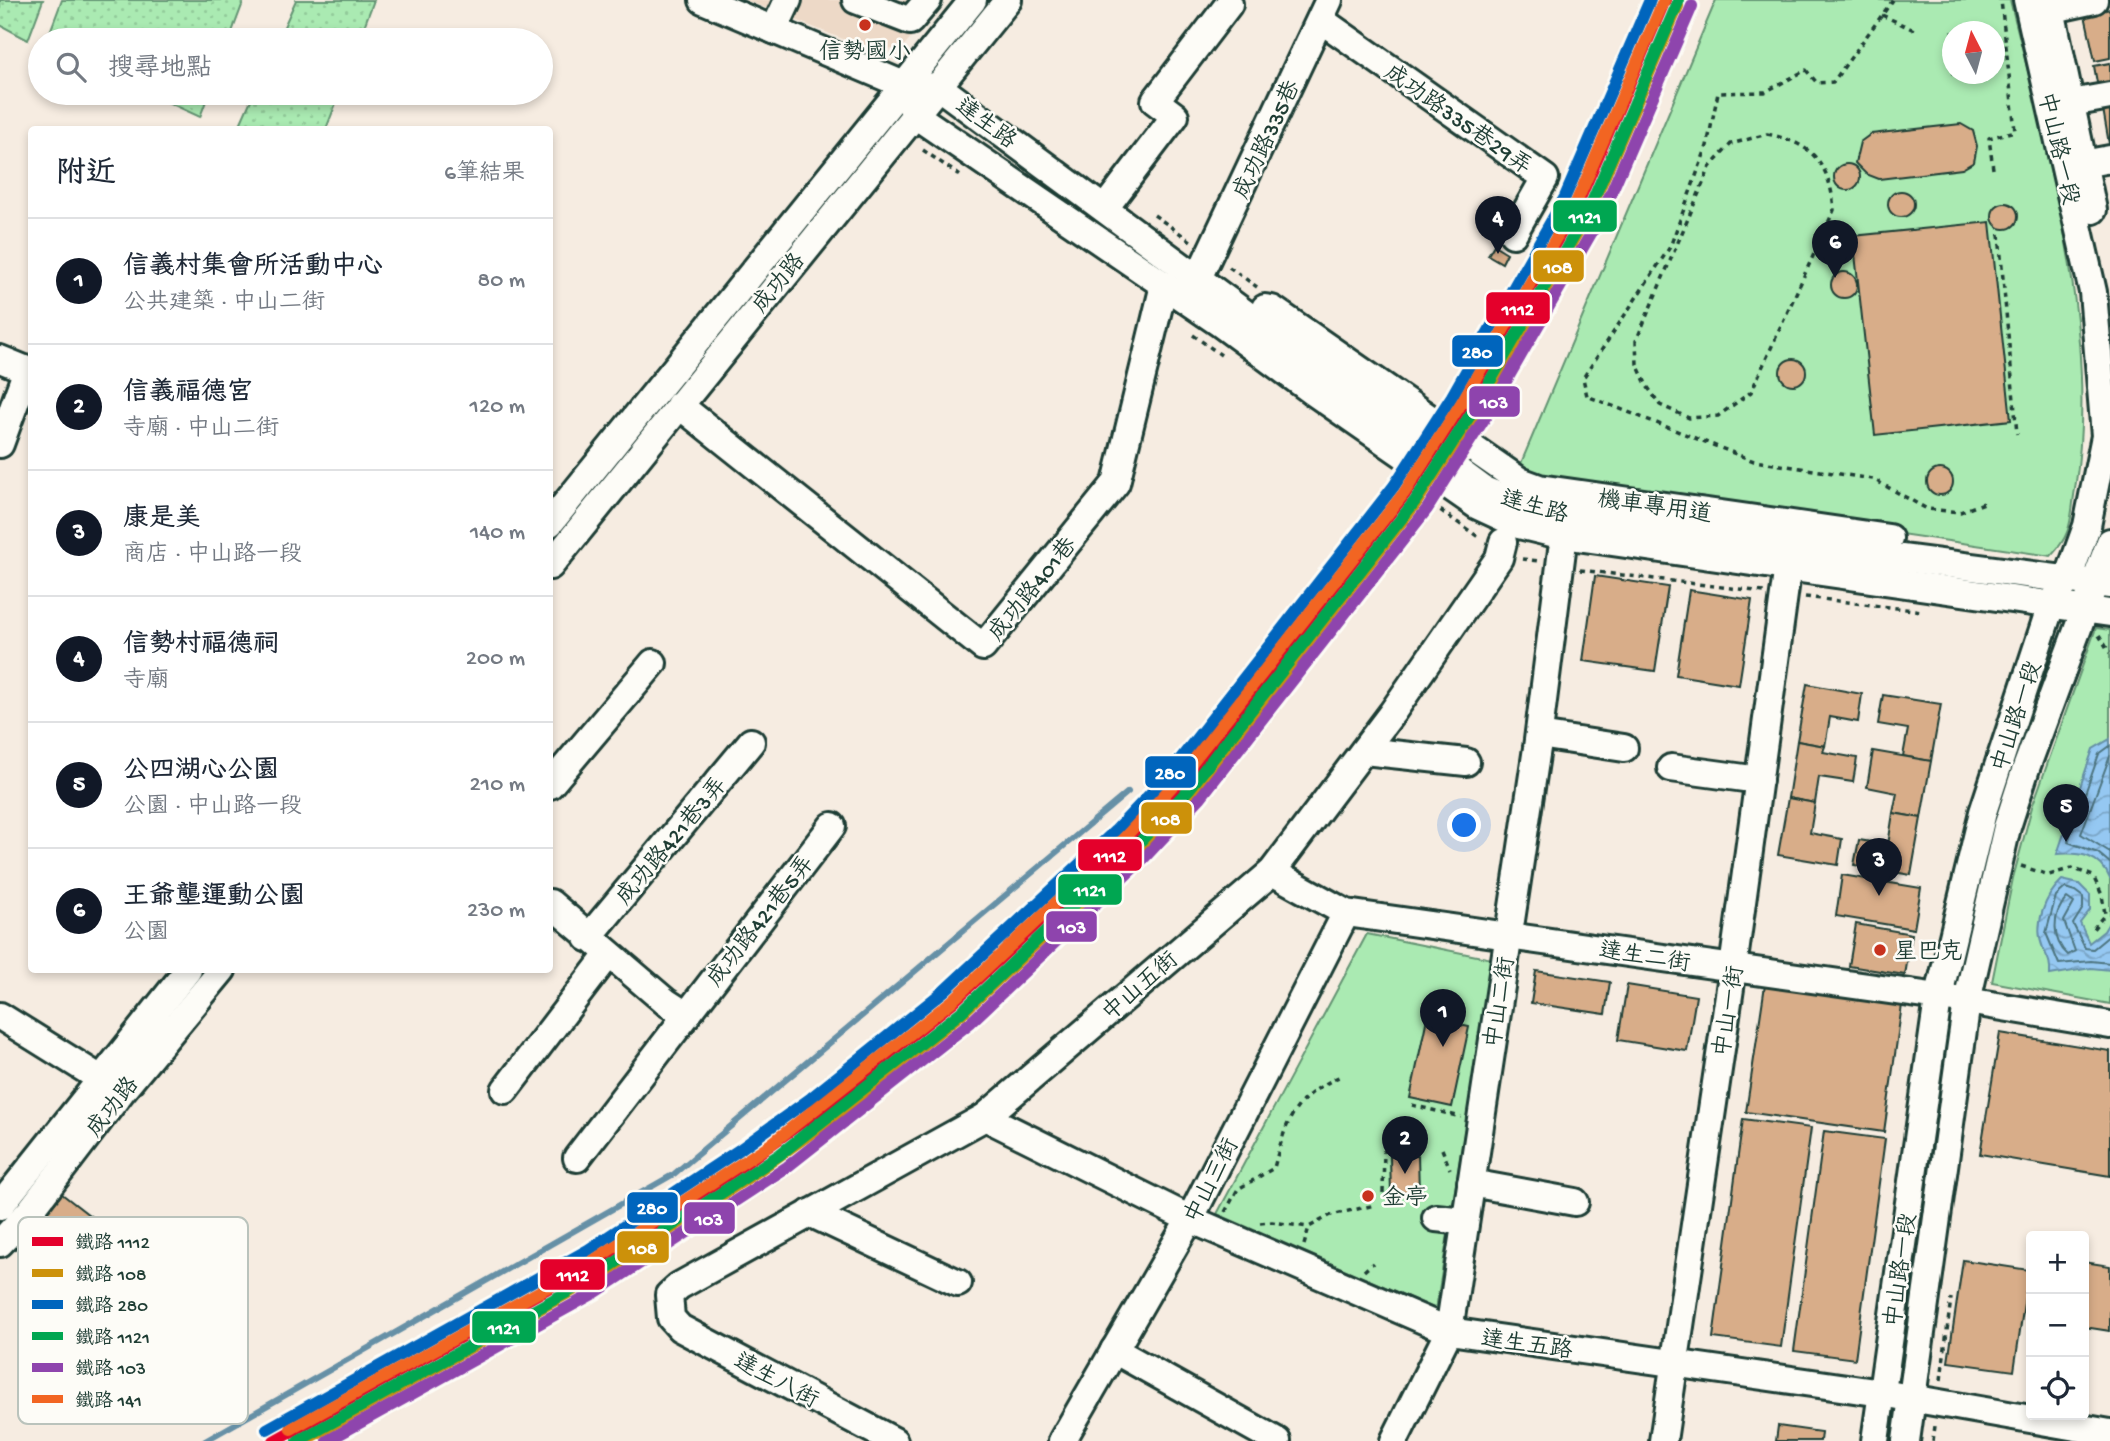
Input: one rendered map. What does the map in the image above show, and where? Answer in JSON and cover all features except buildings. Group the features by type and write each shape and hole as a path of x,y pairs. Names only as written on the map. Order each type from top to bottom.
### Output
{"street":[{"path":"704,0 904,85 915,115"},
{"path":"774,30 788,0"},
{"path":"856,0 910,21 928,0"},
{"name":"成功路","path":"553,562 679,405 694,365 904,85 973,0"},
{"name":"成功路","path":"553,520 915,115 1009,0"},
{"path":"2039,6 2094,0"},
{"path":"1105,208 1175,116 1155,102 1229,4"},
{"name":"中山路一段","path":"1906,1441 1967,1001 2007,827 2095,616 2087,526 2105,436 2098,328 2105,287 2071,103 2039,6"},
{"name":"中山路一段","path":"2039,6 2105,287"},
{"name":"成功路335巷29弄","path":"1325,10 1545,178 1513,234"},
{"name":"成功路335巷","path":"1204,265 1325,10"},
{"name":"達生路","path":"904,85 939,86 1105,208 1204,265 1227,313"},
{"path":"2071,103 2110,96"},
{"name":"達生路","path":"915,115 1164,285 1227,313 1312,391 1478,506 1519,524 1556,534 1912,571 2090,582"},
{"path":"2083,164 2110,159"},
{"name":"成功路401巷","path":"679,405 983,647 1116,483 1164,285"},
{"name":"機車專用道","path":"1227,313 1272,309 1520,481 1539,488 1891,539 1912,571"},
{"path":"1227,313 1223,345 1501,547"},
{"path":"0,359 28,371"},
{"path":"0,444 28,374"},
{"name":"中山路一段","path":"1875,1441 1938,999 1983,812 2051,605 2090,582 2110,542"},
{"name":"達生路","path":"1501,547 1560,561 1785,590 1890,592 1912,571"},
{"name":"中山五街","path":"668,1309 670,1295 680,1286 985,1117 1272,872 1364,751 1499,558 1501,547"},
{"name":"中山二街","path":"1394,1441 1449,1331 1539,735 1560,561"},
{"name":"達生路","path":"1912,571 2095,616"},
{"name":"中山一街","path":"1663,1441 1733,968 1785,590"},
{"path":"553,781 653,663"},
{"path":"1539,735 1624,748"},
{"name":"成功路421巷3弄","path":"505,1090 598,946 751,742"},
{"path":"1364,751 1466,762"},
{"path":"1671,768 1759,780"},
{"name":"成功路421巷5弄","path":"577,1158 832,826"},
{"name":"達生二街","path":"1272,872 1346,913 1967,1001 2110,1025"},
{"path":"553,906 598,946 686,1015"},
{"name":"中山三街","path":"1062,1441 1190,1219 1346,913"},
{"name":"成功路","path":"24,1217 186,973"},
{"name":"成功路","path":"0,1206 219,973"},
{"path":"0,1016 112,1086"},
{"name":"達生五路","path":"985,1117 1190,1219 1449,1331 1882,1393 1913,1401 2110,1433"},
{"path":"1471,1184 1575,1202"},
{"path":"810,1213 958,1283"},
{"path":"1436,1218 1465,1221"},
{"name":"成功路","path":"0,1243 18,1224"},
{"name":"達生八街","path":"668,1309 671,1318 680,1328 894,1441"},
{"path":"1114,1350 1277,1441"}],"path":[{"path":"1893,0 1833,82 1817,83 1806,70 1765,92 1718,93 1707,146 1672,248 1636,341 1637,364 1660,405 1689,418 1718,415 1751,392 1834,209 1832,184 1820,160 1793,139 1767,134 1731,144 1710,167 1672,248 1583,378 1587,396 1754,461 1872,479 1927,509 1960,512 1984,503"},
{"path":"1993,169 1989,138 2015,131 2001,0"},
{"path":"1882,15 1914,30"},
{"path":"923,150 968,181"},
{"path":"1153,215 1204,265 1267,294"},
{"path":"1999,234 2017,434"},
{"path":"1192,334 1226,358"},
{"path":"1406,486 1501,547 1560,561 1785,590 1927,612"},
{"path":"2095,616 2110,653"},
{"path":"2009,863 2049,874 2072,868 2092,876 2102,895 2105,914 2093,929"},
{"path":"1223,1218 1238,1189 1274,1167 1286,1122 1317,1088 1339,1077"},
{"path":"1412,1105 1480,1122"},
{"path":"1383,1193 1384,1150"},
{"path":"1251,1225 1272,1222 1309,1227 1331,1215 1375,1205"},
{"path":"1302,1254 1309,1227"},
{"path":"1933,1441 1935,1426"}],"shaded area":[{"name":"信勢國小","path":"746,0 943,0 901,49 870,50"}],"green space":[{"path":"0,0 43,0 32,28 28,28 28,40 0,25"},
{"path":"62,0 244,0 234,28 52,28"},
{"path":"296,0 374,0 364,28 283,28"},
{"path":"1716,0 2010,0 2054,180 2066,243 2081,368 2081,429 2071,517 2067,533 2051,556 1554,483 1519,468"},
{"path":"174,105 204,105 200,117"},
{"path":"249,105 335,105 327,126 239,126"},
{"path":"2096,628 2110,630 2110,1004 1992,982 2013,878 2032,807"},
{"path":"1367,934 1492,959 1436,1309 1217,1214"}],"water":[{"path":"2110,739 2110,879 2101,865 2089,857 2057,854 2093,749"},
{"path":"2062,880 2079,884 2090,895 2090,910 2080,923 2089,943 2104,931 2110,921 2110,970 2091,968 2050,975 2050,964 2040,939 2040,921 2050,894"}],"waterway":[{"path":"248,1417 674,1174 1128,792"},
{"path":"205,1441 235,1424"}],"rail line":[{"name":"280","path":"267,1429 588,1250 739,1150 811,1098 944,991 1115,831 1168,775 1394,486 1452,396 1565,197 1650,0"},
{"name":"141","path":"291,1429 582,1268 771,1144 952,1001 1125,837 1178,780 1404,493 1462,402 1576,203 1664,0"},
{"name":"1112","path":"274,1441 595,1262 747,1162 820,1109 953,1002 1125,841 1179,784 1405,494 1464,403 1578,203 1665,0"},
{"name":"1121","path":"298,1441 589,1280 779,1155 961,1012 1135,847 1189,789 1415,501 1474,409 1589,209 1679,0"},
{"name":"108","path":"303,1441 602,1274 755,1173 829,1120 962,1013 1135,851 1190,793 1416,503 1476,411 1590,210 1678,6"},
{"name":"103","path":"327,1441 596,1292 787,1167 971,1022 1145,857 1200,798 1427,509 1486,416 1601,216 1692,6"}],"place":[{"name":"信勢國小","path":"865,25"},
{"name":"信勢村福德祠","path":"1498,254"},
{"name":"王爺壟運動公園","path":"1835,278"},
{"name":"公四湖心公園","path":"2066,842"},
{"name":"康是美","path":"1879,896"},
{"name":"星巴克","path":"1880,950"},
{"name":"信義村集會所活動中心","path":"1443,1047"},
{"name":"信義福德宮","path":"1405,1174"},
{"name":"金亭","path":"1368,1196"}]}
